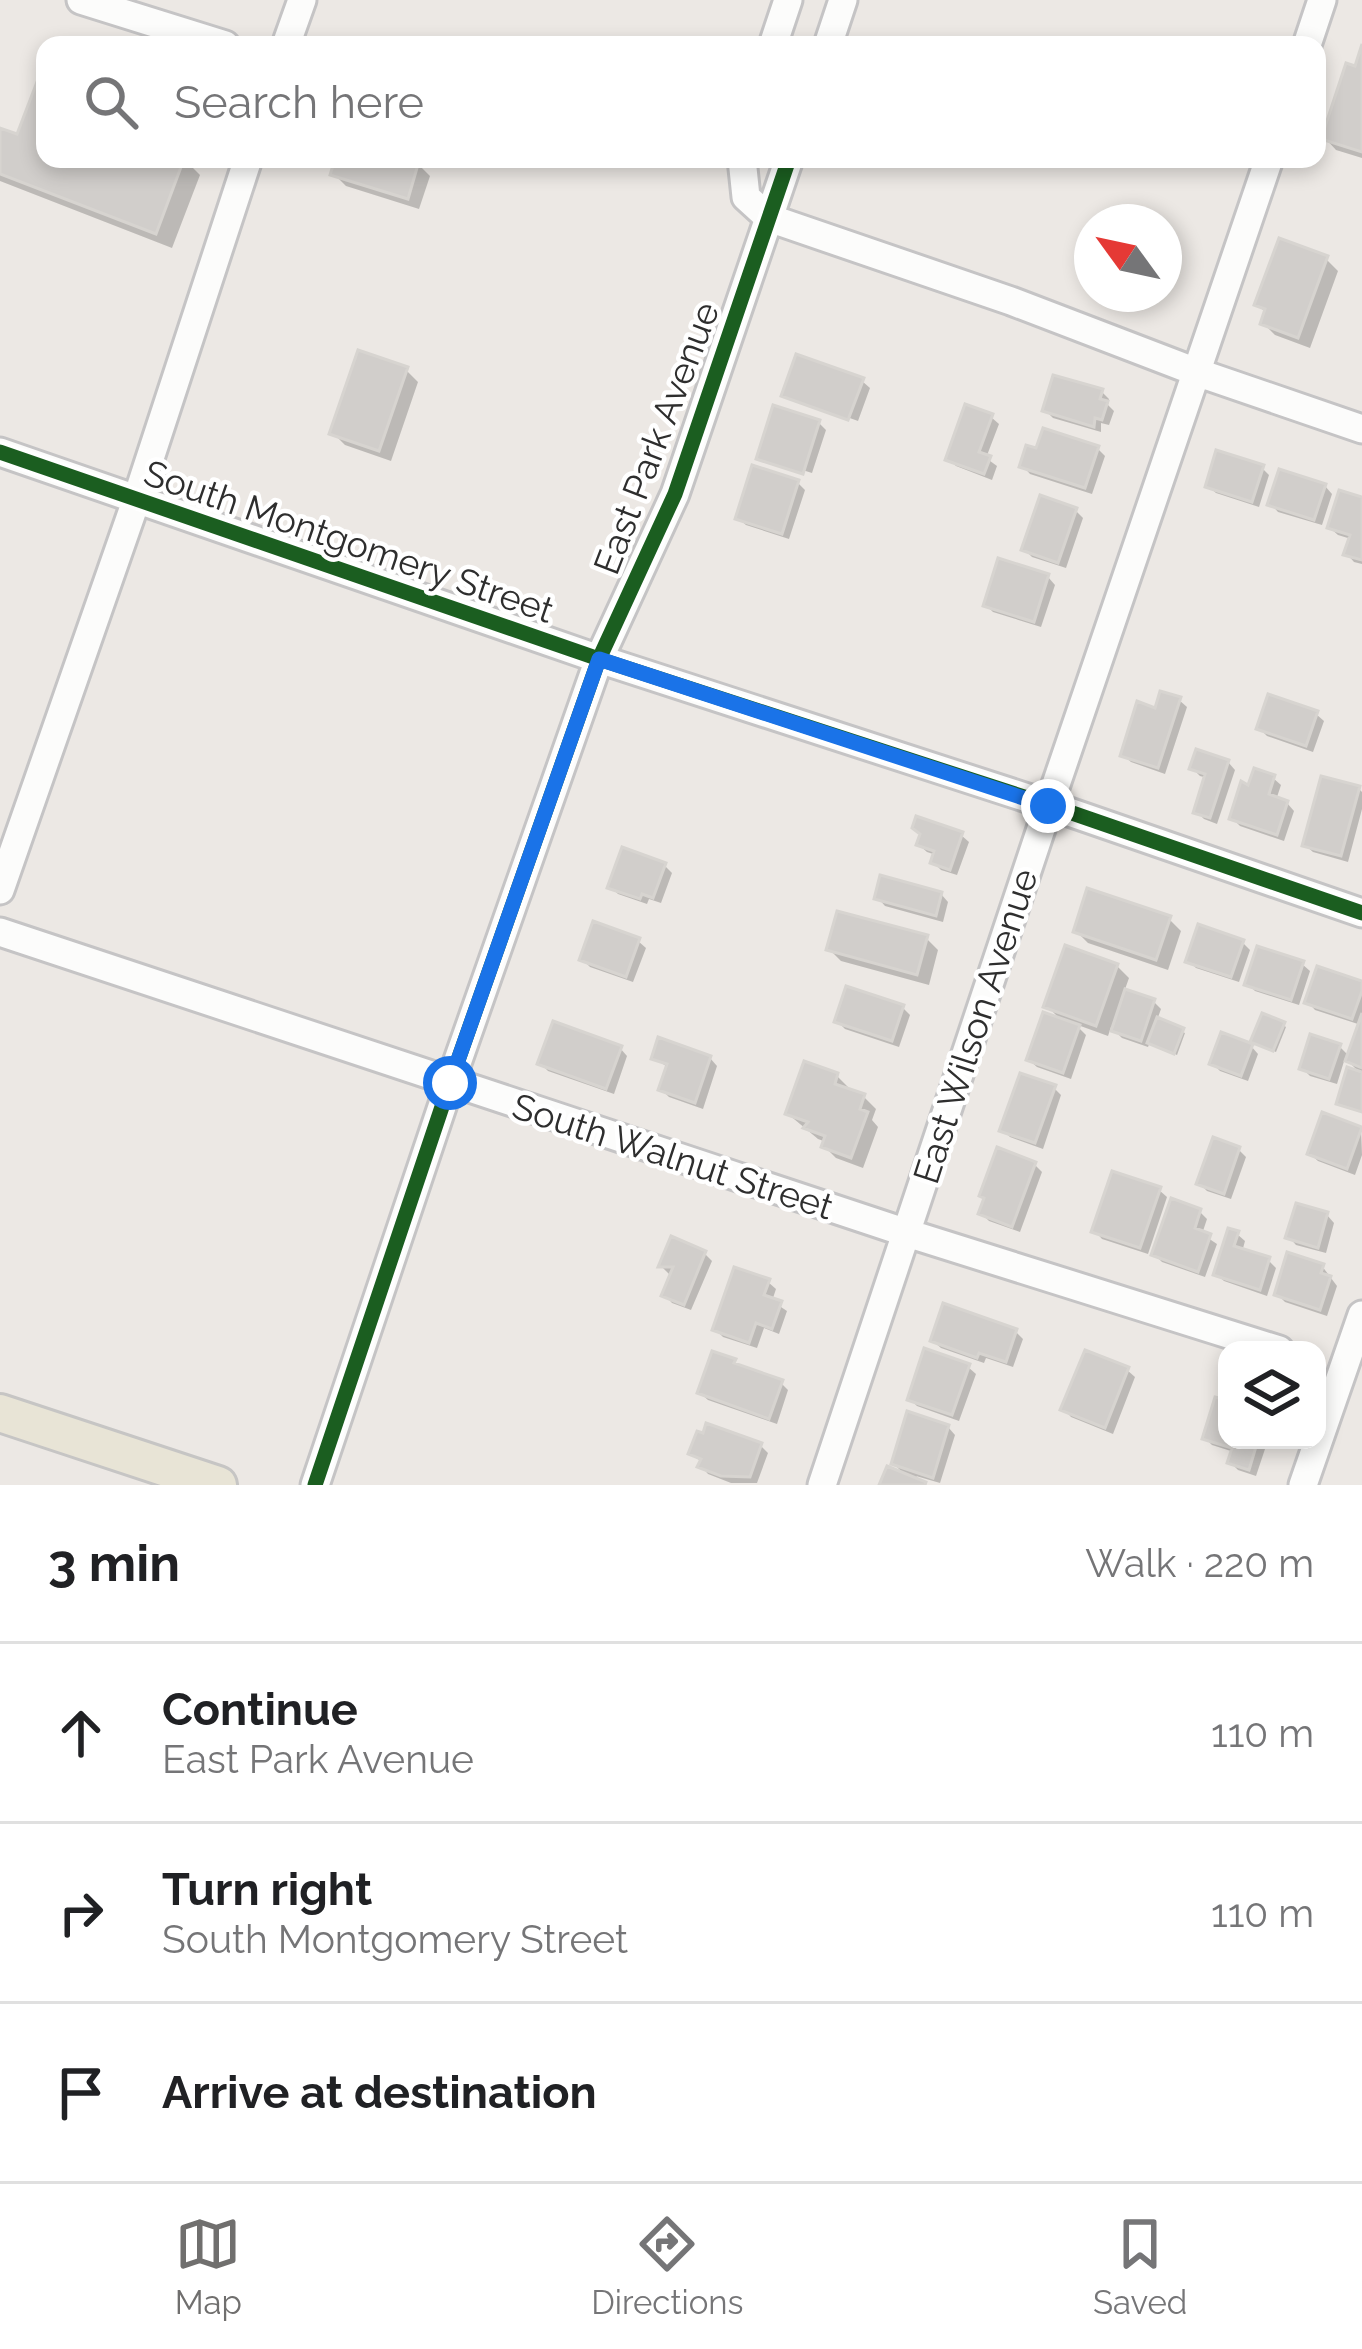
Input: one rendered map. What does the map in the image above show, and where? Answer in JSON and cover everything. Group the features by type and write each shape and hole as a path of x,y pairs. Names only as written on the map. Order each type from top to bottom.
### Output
{"main road":[{"path":"0,1413 218,1485"}],"street":[{"path":"81,0 196,36"},
{"path":"289,36 302,0"},
{"path":"776,36 788,0"},
{"path":"831,36 843,0"},
{"path":"1310,36 1322,0"},
{"path":"0,890 137,498 245,168"},
{"path":"743,168 746,197 769,218 1362,429"},
{"name":"East Park Avenue","path":"315,1485 599,659 675,494 786,168"},
{"name":"East Wilson Avenue","path":"822,1485 1267,168"},
{"name":"South Montgomery Street","path":"0,452 599,659 1362,913"},
{"name":"South Walnut Street","path":"0,932 907,1233 1251,1341"},
{"path":"1303,1485 1330,1366 1362,1315"}],"building":[{"path":"1362,44 1362,152 1326,141 1326,124 1346,63 1355,66"},
{"path":"36,84 36,168 181,168 156,234 0,174 0,128 17,134"},
{"path":"332,168 417,168 408,199 330,175"},
{"path":"1279,238 1328,256 1298,338 1260,324 1265,309 1254,305"},
{"path":"358,350 408,367 379,451 329,434"},
{"path":"796,354 864,378 848,420 781,396"},
{"path":"1053,375 1103,389 1100,399 1108,401 1102,420 1095,418 1094,427 1042,411"},
{"path":"965,404 993,414 979,452 991,456 984,474 945,460"},
{"path":"773,405 820,420 803,474 756,459"},
{"path":"1043,428 1099,446 1085,488 1019,467 1026,445 1036,448"},
{"path":"1216,450 1264,465 1252,502 1205,487"},
{"path":"752,465 799,480 782,534 735,519"},
{"path":"1279,469 1326,484 1314,520 1267,505"},
{"path":"1339,490 1362,497 1362,560 1343,555 1350,535 1327,528"},
{"path":"1040,495 1077,508 1058,563 1021,550"},
{"path":"998,558 1049,574 1034,622 983,606"},
{"path":"1160,691 1181,697 1158,768 1120,756 1137,701 1155,708"},
{"path":"1268,694 1318,711 1306,746 1256,729"},
{"path":"1196,749 1229,760 1210,818 1193,813 1205,774 1189,769"},
{"path":"1254,768 1275,775 1269,794 1288,801 1277,835 1229,819 1241,781 1248,785"},
{"path":"1321,776 1360,786 1341,856 1302,846"},
{"path":"916,816 963,832 950,870 930,863 934,851 916,845 920,834 912,828"},
{"path":"622,847 666,863 653,898 642,894 640,899 607,888"},
{"path":"880,875 942,892 936,916 874,899"},
{"path":"1087,888 1171,916 1156,960 1073,932"},
{"path":"837,911 928,935 917,975 826,950"},
{"path":"593,921 640,938 626,977 579,960"},
{"path":"1198,924 1244,940 1231,977 1185,962"},
{"path":"1065,945 1118,964 1096,1026 1043,1007"},
{"path":"1257,946 1304,961 1291,1000 1244,985"},
{"path":"1317,966 1362,981 1352,1019 1304,1003"},
{"path":"846,986 904,1005 892,1041 834,1022"},
{"path":"1125,989 1155,999 1141,1041 1111,1031"},
{"path":"1043,1012 1080,1025 1063,1073 1026,1060"},
{"path":"1262,1013 1285,1022 1273,1051 1250,1042"},
{"path":"1362,1013 1362,1068 1345,1061"},
{"path":"1157,1017 1184,1028 1174,1054 1147,1043"},
{"path":"553,1021 622,1046 606,1089 537,1064"},
{"path":"1221,1032 1253,1044 1241,1076 1209,1064"},
{"path":"1310,1034 1341,1044 1329,1079 1299,1069"},
{"path":"658,1037 711,1056 695,1103 658,1090 667,1064 651,1059"},
{"path":"804,1061 838,1073 835,1084 865,1094 860,1109 868,1112 851,1158 821,1147 825,1136 803,1128 808,1122 785,1114"},
{"path":"1347,1067 1362,1072 1362,1112 1336,1104"},
{"path":"1020,1073 1056,1085 1035,1143 999,1131"},
{"path":"1322,1112 1362,1127 1347,1169 1307,1154"},
{"path":"1213,1137 1240,1147 1224,1194 1196,1184"},
{"path":"997,1147 1036,1162 1012,1227 978,1214 984,1198 979,1196"},
{"path":"1112,1171 1161,1187 1140,1248 1091,1232"},
{"path":"1171,1198 1201,1209 1195,1228 1211,1234 1198,1272 1151,1255"},
{"path":"1296,1203 1328,1212 1318,1248 1285,1238"},
{"path":"1228,1228 1239,1231 1234,1246 1270,1257 1260,1290 1213,1275"},
{"path":"671,1236 706,1251 684,1305 661,1296 673,1267 658,1267"},
{"path":"1287,1252 1324,1264 1321,1273 1331,1276 1320,1310 1274,1295"},
{"path":"734,1267 770,1279 764,1295 782,1301 772,1329 756,1323 749,1343 712,1330"},
{"path":"943,1303 1017,1329 1006,1362 979,1353 977,1358 930,1341"},
{"path":"924,1348 970,1364 952,1415 907,1400"},
{"path":"1085,1350 1129,1367 1105,1428 1060,1410"},
{"path":"712,1351 783,1380 769,1419 697,1393"},
{"path":"1215,1397 1218,1398 1218,1444 1202,1439"},
{"path":"907,1411 949,1425 933,1478 891,1464"},
{"path":"706,1423 762,1443 750,1477 721,1476 697,1467 701,1459 688,1454 697,1431 703,1433"},
{"path":"1232,1449 1255,1449 1249,1470 1227,1463"},
{"path":"887,1466 926,1482 925,1485 879,1485"}],"cycle path":[{"path":"315,1485 599,659 675,494 786,168"},
{"path":"0,452 599,659 1049,805 1362,913"}],"route":[{"path":"450,1083 599,659 1048,806"}]}
